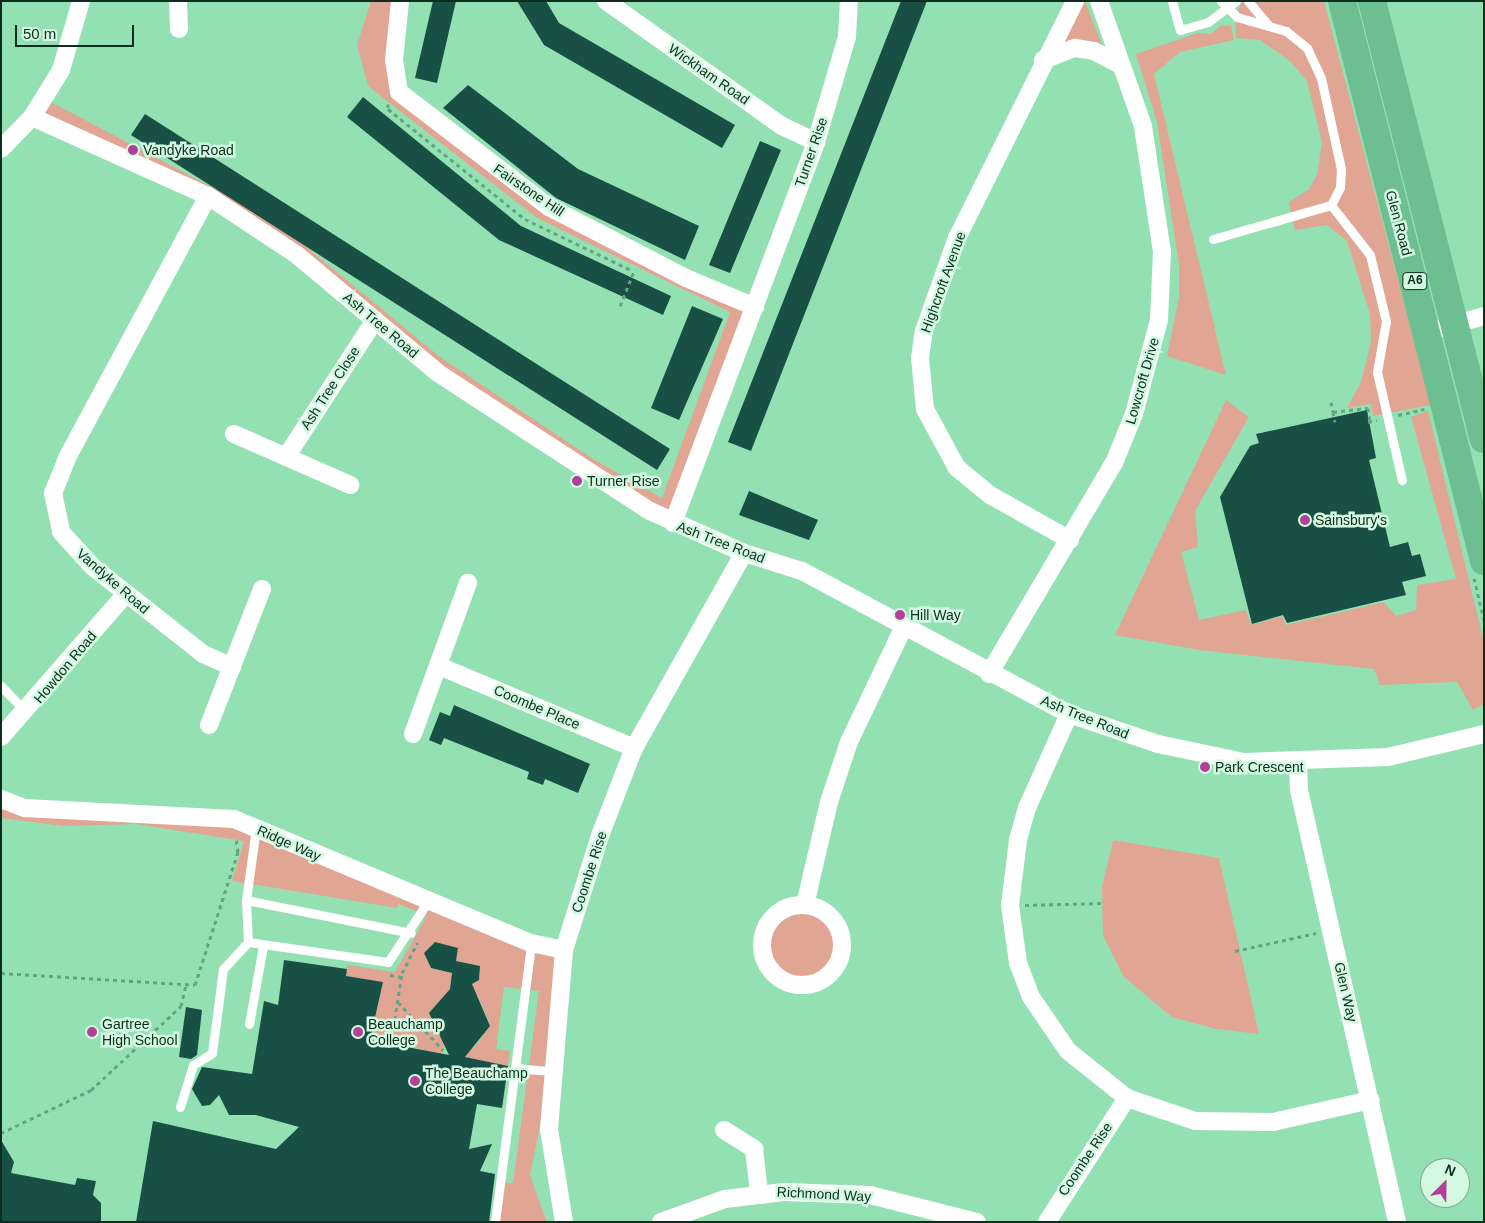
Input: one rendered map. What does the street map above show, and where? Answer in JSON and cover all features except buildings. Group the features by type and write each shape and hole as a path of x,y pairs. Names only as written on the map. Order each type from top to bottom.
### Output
{"highway":[{"name":"Glen Road","path":"1342,1 1428,332 1484,562"},
{"name":"A6","path":"1376,2 1484,439"}],"street":[{"path":"1,149 32,117 72,44 81,1"},
{"path":"178,1 179,29"},
{"name":"Fairstone Hill","path":"400,1 394,60 399,92 549,207 641,255 755,307"},
{"name":"Wickham Road","path":"606,1 782,126 816,142"},
{"name":"Turner Rise","path":"672,523 816,142 847,37 850,1"},
{"name":"Highcroft Avenue","path":"1070,540 990,495 957,468 932,430 920,383 924,331 957,238 1075,1"},
{"name":"Lowcroft Drive","path":"988,674 1070,540 1114,463 1134,414 1152,356 1162,289 1162,252 1143,126 1099,1"},
{"path":"1044,60 1075,48 1094,51 1120,65"},
{"name":"Ash Tree Road","path":"32,117 208,196 297,255 438,373 672,523 744,553 802,571 988,674 1069,714 1193,754 1244,762 1298,763 1388,757 1484,734"},
{"name":"Vandyke Road","path":"208,196 68,456 54,493 61,532 125,595 203,654 232,667"},
{"path":"1428,332 1484,316"},
{"name":"Ash Tree Close","path":"286,457 375,320"},
{"path":"234,434 350,485"},
{"name":"Coombe Rise","path":"564,1222 549,1129 551,1071 564,950 601,833 634,748 744,553"},
{"path":"413,734 468,582"},
{"path":"209,725 262,589"},
{"name":"Howdon Road","path":"1,737 26,712 125,595"},
{"path":"805,905 829,802 849,742 904,626"},
{"name":"Coombe Place","path":"439,666 634,748"},
{"path":"1069,714 1027,808 1018,840 1010,905 1018,963 1048,1025 1080,1063 1127,1098 1195,1121 1237,1125 1307,1116 1371,1100"},
{"name":"Glen Way","path":"1298,763 1300,790 1397,1222"},
{"name":"Ridge Way","path":"1,799 26,808 234,819 531,943 564,950"},
{"path":"805,905 831,919 841,942 836,967 827,976 804,986 778,978 763,956 762,943 772,919 805,905"},
{"name":"Coombe Rise","path":"1047,1222 1127,1098"},
{"name":"Richmond Way","path":"724,1130 754,1148 759,1192"},
{"name":"Richmond Way","path":"661,1222 691,1208 759,1192 870,1196 976,1222"}],"lane":[{"path":"1172,1 1180,30 1208,22 1236,1"},
{"path":"1213,239 1331,205 1340,187 1341,168 1321,78 1307,48 1267,24 1226,10 1221,1"},
{"path":"1248,1 1267,24"},
{"path":"1331,205 1370,256 1386,321 1377,372 1402,480"},
{"path":"1,686 26,712"},
{"path":"180,1107 193,1065 212,1053 223,969 248,942 246,900 256,828"},
{"path":"246,900 411,933"},
{"path":"248,942 262,946 381,963 392,958 411,933 428,901"},
{"path":"495,1222 531,943"},
{"path":"249,1024 262,946"},
{"path":"515,1068 551,1071"}],"path":[{"path":"620,306 641,255"},
{"path":"1331,402 1335,422"},
{"path":"1333,412 1368,408 1370,422"},
{"path":"1482,614 1484,620"},
{"path":"1,973 195,985 238,852 234,819"},
{"path":"1010,905 1104,903"},
{"path":"1235,951 1331,930"},
{"path":"391,1043 402,973 421,935"},
{"path":"1,1133 91,1090 181,1006 186,984"},
{"path":"397,1002 443,1050"}],"shaded area":[{"path":"371,1 400,1 399,92 549,207 755,307 673,523 585,470 208,196 32,117 51,102 227,195 304,245 440,357 593,459 662,498 730,312 537,218 368,86 357,45"},
{"path":"1081,1 1085,1 1102,45 1060,43"},
{"path":"1242,1 1324,1 1431,405 1373,416 1371,404 1347,408 1361,382 1371,342 1370,314 1347,241 1327,225 1295,230 1289,202 1309,189 1317,175 1322,142 1307,81 1290,61 1260,40 1236,38 1235,17"},
{"path":"1220,26 1231,26 1234,40 1180,52 1154,74 1226,375 1167,356 1179,297 1179,264 1157,122 1136,54 1198,33 1211,34"},
{"path":"1226,400 1249,417 1195,511 1198,547 1181,552 1199,620 1246,610 1251,625 1282,616 1286,625 1384,602 1396,616 1416,610 1417,585 1456,579 1411,417 1428,411 1484,642 1484,704 1473,710 1457,682 1380,685 1374,669 1199,650 1115,635"},
{"path":"1,799 234,819 564,950 551,1071 530,1175 547,1222 495,1222 501,1182 513,1183 539,991 504,987 496,1049 510,1051 508,1066 464,1057 465,1048 474,1048 490,1026 478,996 463,994 464,988 479,980 480,966 456,961 458,948 435,942 424,953 431,968 452,973 450,989 429,1013 444,1045 442,1054 408,1046 408,1055 394,1052 396,1044 370,1040 383,982 346,976 347,965 395,972 425,919 428,905 423,914 399,904 397,908 232,881 244,841 135,824 64,826 1,818"},
{"path":"1113,840 1219,858 1259,1034 1216,1029 1172,1017 1124,977 1103,936 1102,887"},
{"path":"802,912 815,914 825,922 833,932 835,945 833,958 825,968 815,976 802,978 789,976 779,968 771,958 769,945 771,932 779,922 789,914"}],"place":[{"name":"Vandyke Road","path":"133,150"},
{"name":"Turner Rise","path":"577,481"},
{"name":"Sainsbury's","path":"1305,520"},
{"name":"Hill Way","path":"900,615"},
{"name":"Park Crescent","path":"1205,767"},
{"name":"Gartree High School","path":"92,1032"},
{"name":"Beauchamp College","path":"358,1032"},
{"name":"The Beauchamp College","path":"415,1081"}]}
